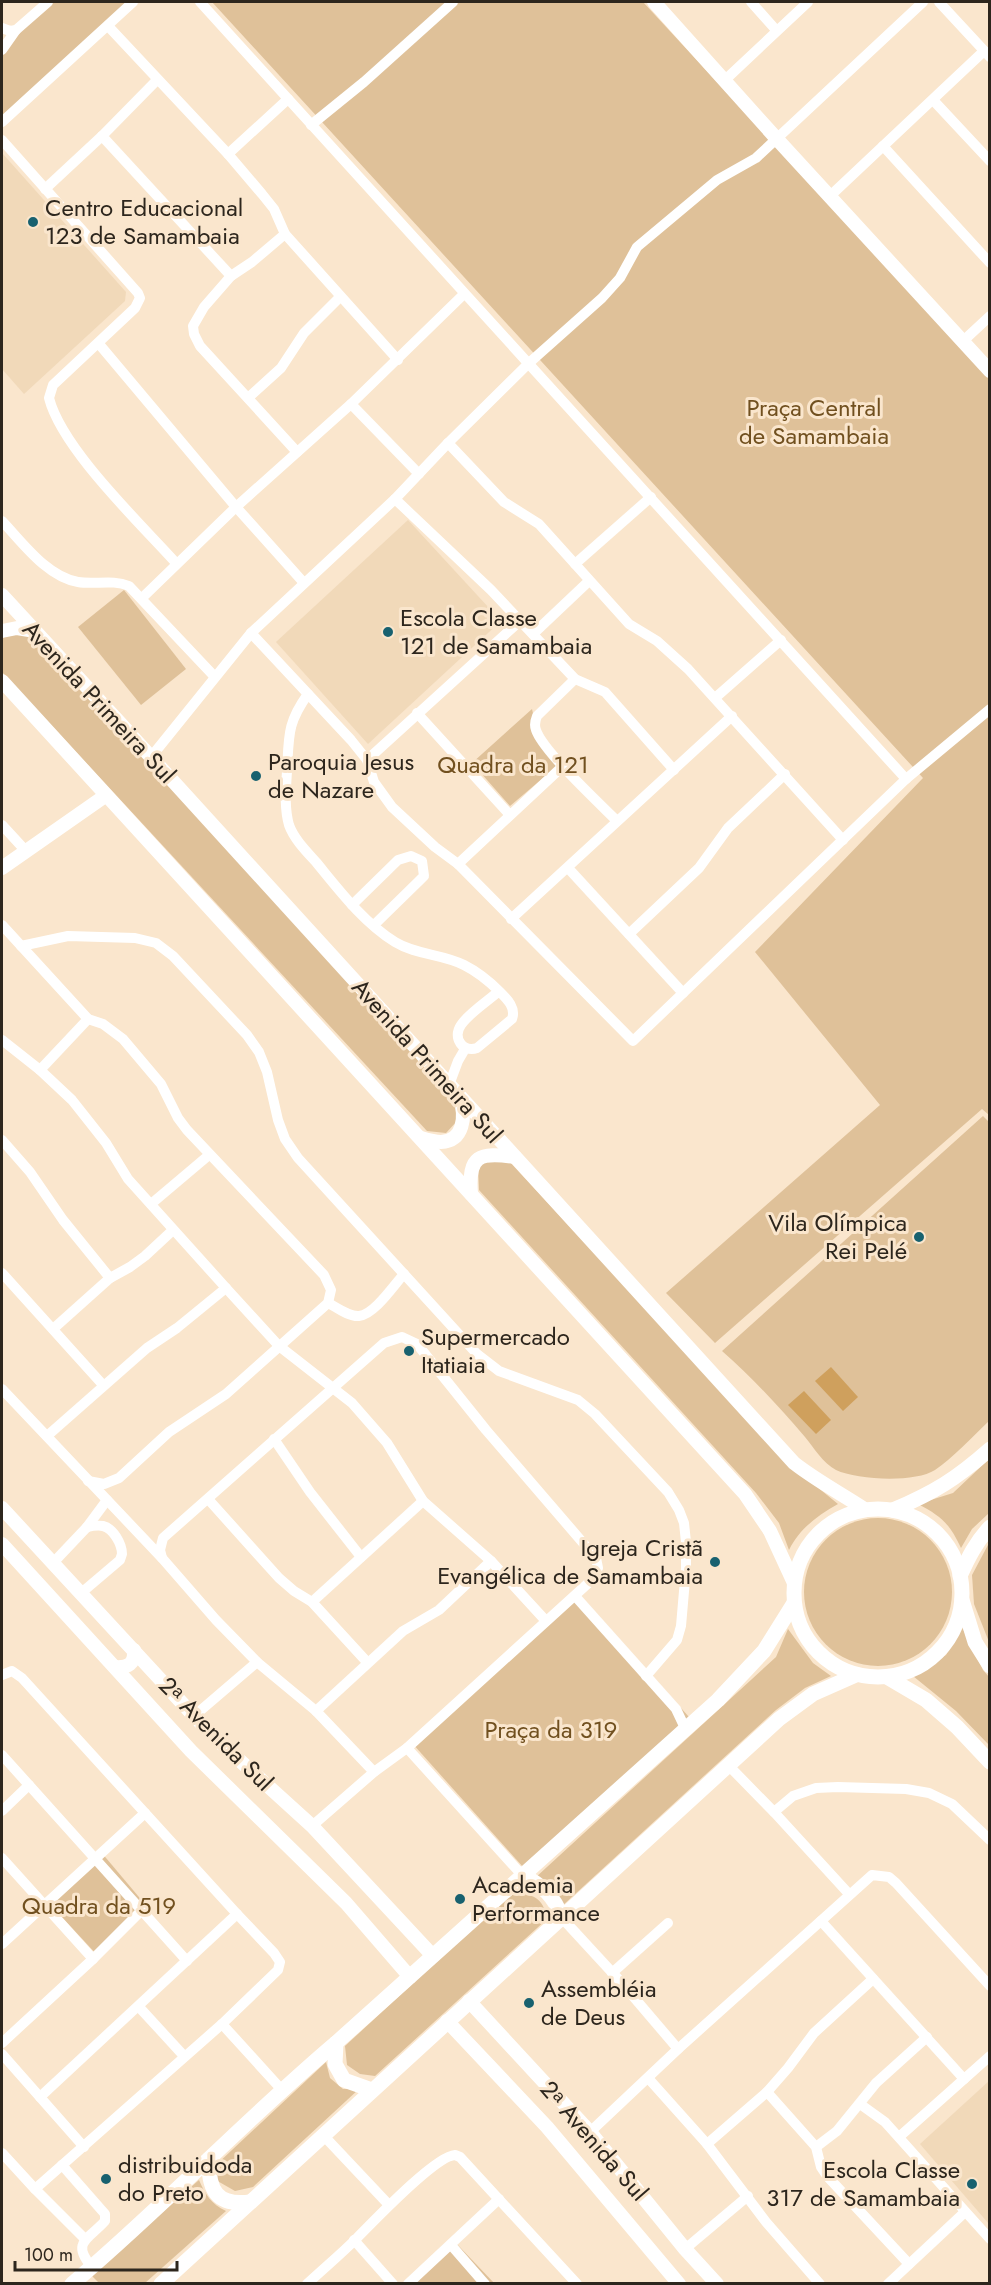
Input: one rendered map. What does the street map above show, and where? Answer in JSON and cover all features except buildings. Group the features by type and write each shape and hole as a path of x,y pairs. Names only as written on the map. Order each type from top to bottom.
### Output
{"main road":[{"path":"893,1510 943,1487 990,1449"},
{"path":"962,1599 957,1620 948,1640 932,1658 911,1671 887,1677 856,1675 833,1665 814,1648 801,1627 794,1603 794,1583 804,1552 825,1527 844,1516 866,1510 893,1510 915,1518 934,1531 951,1551 960,1576 962,1599 975,1642 990,1666"},
{"path":"960,1576 970,1552 990,1527"},
{"path":"79,2281 91,2266 148,2217 282,2090 718,1700 764,1651 794,1603"},
{"path":"161,2283 779,1719 813,1694 856,1675"},
{"path":"887,1677 926,1700 957,1727 990,1762"},
{"path":"522,1875 537,1882 547,1892 557,1904 562,1918"},
{"path":"336,2043 335,2064 344,2080 372,2090"},
{"path":"209,2159 211,2183 216,2195 225,2202 234,2204 250,2202"}],"street":[{"path":"2,50 16,30 48,2"},
{"path":"2,122 133,2"},
{"path":"200,2 906,779"},
{"path":"311,125 364,82 453,2"},
{"path":"654,2 829,197 990,371"},
{"path":"751,2 776,30"},
{"path":"725,80 808,2"},
{"path":"151,758 214,676 251,633 395,499 529,363 602,298 620,278 637,247 727,173 756,158 923,2"},
{"path":"829,197 933,100 987,54 939,2"},
{"path":"108,26 228,154 274,209 285,234 398,360"},
{"path":"2,28 10,31 16,30"},
{"path":"45,189 157,80"},
{"path":"228,154 288,99"},
{"path":"933,100 990,161"},
{"path":"102,136 231,276"},
{"path":"2,140 138,293 140,298 135,308 53,385 49,398 51,406 81,457 176,563"},
{"path":"883,146 987,255"},
{"path":"285,234 252,262 231,276 199,314 193,330 200,346 297,452"},
{"path":"142,598 236,507 398,360 464,294"},
{"path":"248,398 281,368 304,333 340,297"},
{"path":"962,342 990,316"},
{"path":"99,344 236,507 304,583"},
{"path":"351,404 419,474"},
{"path":"448,443 504,502 539,524 629,624 670,651 732,716 843,840"},
{"path":"575,564 651,497"},
{"path":"395,499 521,620 575,679 605,692 674,770"},
{"path":"2,520 55,574 80,582 120,582 129,586 214,676"},
{"path":"533,634 589,580"},
{"name":"Avenida Primeira Sul","path":"2,596 794,1463 818,1482 839,1492 866,1510"},
{"path":"367,760 521,620"},
{"path":"2,631 17,628 35,631"},
{"path":"251,633 367,760 374,782 392,807 435,848 458,864 633,1041 906,779 990,709"},
{"path":"715,698 781,640"},
{"path":"575,679 542,710 535,721 540,738 563,766 617,821"},
{"path":"2,681 745,1494 770,1531 794,1583"},
{"path":"308,694 293,718 290,733 287,814 290,828 298,841 352,905 397,944 463,964 482,975 499,991 509,1002 512,1019 477,1048 465,1049 458,1038 461,1025 499,991"},
{"path":"417,713 509,814"},
{"path":"511,919 732,716"},
{"path":"458,864 563,766"},
{"path":"629,934 699,868 728,828 785,774"},
{"path":"2,868 105,796"},
{"path":"2,825 25,850"},
{"path":"352,905 398,860 411,856 422,861 424,876 374,925"},
{"path":"568,868 683,993"},
{"path":"2,924 88,1018 108,1027 123,1039 161,1084 178,1118 209,1155 324,1275 331,1290 328,1303 226,1394 169,1432 119,1478 104,1484 88,1481"},
{"path":"21,946 68,936 135,938 156,943 173,956 247,1035 259,1052 267,1072 278,1120 285,1139 298,1158 477,1354 499,1371 578,1400 595,1414 668,1492 684,1523 686,1542 687,1569 681,1626 672,1648 646,1676"},
{"path":"40,1070 88,1018"},
{"path":"2,1040 40,1070 72,1100 106,1143 128,1179 173,1230 279,1346 352,1403 387,1443 423,1501 491,1562 546,1621"},
{"path":"449,1085 465,1049"},
{"path":"421,1138 444,1142 457,1135 464,1113 459,1095"},
{"path":"2,1140 30,1172 63,1220 110,1278"},
{"path":"151,1204 209,1155"},
{"path":"471,1194 470,1172 476,1161 492,1155 515,1157"},
{"path":"54,1329 110,1278 145,1256 173,1230"},
{"path":"2,1273 103,1385"},
{"path":"328,1303 358,1317 371,1311 404,1274"},
{"path":"47,1436 147,1348 177,1328 226,1288"},
{"path":"162,1558 160,1550 163,1538 384,1343 402,1337 417,1344 486,1430 596,1558 598,1568 595,1577 575,1596 407,1748 374,1772 312,1826"},
{"path":"2,1389 257,1662 316,1711 374,1772"},
{"path":"274,1439 310,1492 361,1557"},
{"path":"208,1499 279,1578 312,1602 367,1662"},
{"path":"52,1564 87,1527 107,1500"},
{"path":"312,1602 423,1501"},
{"name":"2ᵃ Avenida Sul","path":"2,1508 194,1716 312,1826 433,1956"},
{"path":"80,1594 120,1560 122,1554 120,1542 110,1529 104,1526 87,1527"},
{"name":"2ᵃ Avenida Sul","path":"2,1544 191,1751 308,1863 410,1977"},
{"path":"316,1711 404,1630 439,1610 491,1562"},
{"path":"575,1596 690,1723"},
{"path":"115,1667 128,1666 132,1663 134,1650"},
{"path":"194,1716 257,1662"},
{"path":"2,1675 12,1671 21,1678 278,1957 280,1966 222,2024 34,2189"},
{"path":"407,1748 522,1875"},
{"path":"2,1755 188,1961"},
{"path":"729,1766 849,1894"},
{"path":"2,1811 28,1785"},
{"path":"774,1812 793,1796 816,1788 838,1786 906,1789 929,1793 952,1804 990,1840"},
{"path":"2,1944 145,1813"},
{"path":"2,1858 93,1959"},
{"path":"590,2132 678,2049 872,1875 889,1877 990,1986"},
{"path":"2,2043 141,1911"},
{"path":"40,2097 237,1914"},
{"path":"562,1918 678,2049"},
{"path":"820,1920 964,2079"},
{"path":"612,1973 668,1923"},
{"path":"707,2144 767,2092 814,2033 873,1979"},
{"name":"2ᵃ Avenida Sul","path":"469,2001 590,2132 686,2249 717,2283"},
{"path":"139,2007 184,2056"},
{"name":"2ᵃ Avenida Sul","path":"447,2021 547,2127 679,2283"},
{"path":"222,2024 282,2090"},
{"path":"816,2147 837,2130 876,2083 927,2037"},
{"path":"2,2054 84,2147"},
{"path":"899,2138 990,2056"},
{"path":"648,2078 707,2144 766,2222 820,2283"},
{"path":"767,2092 816,2147 821,2167 827,2176 909,2264"},
{"path":"860,2104 885,2121 990,2239"},
{"path":"324,2136 389,2205"},
{"path":"2,2152 34,2189 85,2239"},
{"path":"307,2283 389,2205 442,2159 455,2155 460,2157 577,2283"},
{"path":"62,2165 105,2214 105,2221 85,2239 82,2254 91,2266"},
{"path":"686,2249 748,2196"},
{"path":"408,2283 499,2199"},
{"path":"888,2283 965,2212"},
{"path":"354,2240 393,2283"},
{"path":"451,2245 485,2283"}],"shaded area":[{"name":"Centro Educacional 123 de Samambaia","path":"2,153 126,292 125,301 24,394 2,369"},
{"name":"Escola Classe 121 de Samambaia","path":"408,520 501,621 368,744 276,642"},
{"path":"831,1367 858,1397 843,1411 815,1381"},
{"path":"804,1391 831,1420 816,1434 788,1405"},
{"name":"Escola Classe 317 de Samambaia","path":"989,2081 989,2224 920,2144"}],"green space":[{"path":"44,2 129,2 2,119 2,43"},
{"name":"Praça Central de Samambaia","path":"212,2 643,2 989,376 989,1115 982,1109 715,1343 666,1293 880,1105 755,952 923,778"},
{"path":"124,590 186,669 141,705 78,627"},
{"path":"8,633 24,633 52,657 454,1096 458,1120 446,1133 427,1131 2,672 2,639"},
{"name":"Quadra da 121","path":"532,709 537,731 563,761 510,806 472,763"},
{"name":"Vila Olímpica Rei Pelé","path":"983,1116 989,1122 989,1421 948,1460 926,1474 886,1479 858,1476 836,1470 823,1459 765,1392 722,1351"},
{"path":"491,1154 507,1159 794,1468 838,1504 810,1523 798,1535 789,1550 779,1523 756,1493 479,1190 478,1167"},
{"path":"989,1459 989,1513 972,1529 961,1548 944,1522 918,1504 953,1493"},
{"path":"878,1518 906,1523 919,1530 930,1540 940,1551 947,1564 952,1592 947,1620 940,1633 930,1644 919,1654 906,1661 878,1666 850,1661 837,1654 826,1644 816,1633 809,1620 804,1592 809,1564 816,1551 826,1540 837,1530 850,1523"},
{"path":"989,1543 989,1642 974,1604 972,1575"},
{"name":"Praça da 319","path":"578,1593 689,1717 523,1867 412,1743"},
{"path":"962,1627 983,1670 989,1677 989,1745 956,1711 913,1676 946,1655"},
{"path":"788,1629 813,1663 831,1676 805,1688 776,1710 561,1907 554,1885 535,1878 776,1657"},
{"name":"Quadra da 519","path":"101,1852 149,1909 98,1956 47,1901"},
{"path":"512,1892 526,1894 540,1901 547,1919 375,2076 360,2074 347,2065 345,2046"},
{"path":"326,2062 330,2078 343,2089 359,2089 253,2187 235,2191 214,2179 216,2165"},
{"path":"199,2180 209,2198 226,2211 145,2283 99,2283 91,2275"},
{"path":"454,2241 494,2283 414,2284"}],"place":[{"name":"Centro Educacional 123 de Samambaia","path":"33,222"},
{"name":"Escola Classe 121 de Samambaia","path":"388,632"},
{"name":"Paroquia Jesus de Nazare","path":"256,776"},
{"name":"Vila Olímpica Rei Pelé","path":"919,1237"},
{"name":"Supermercado Itatiaia","path":"409,1351"},
{"name":"Igreja Cristã Evangélica de Samambaia","path":"715,1562"},
{"name":"Academia Performance","path":"460,1899"},
{"name":"Assembléia de Deus","path":"529,2003"},
{"name":"distribuidoda do Preto","path":"106,2179"},
{"name":"Escola Classe 317 de Samambaia","path":"972,2184"}]}
